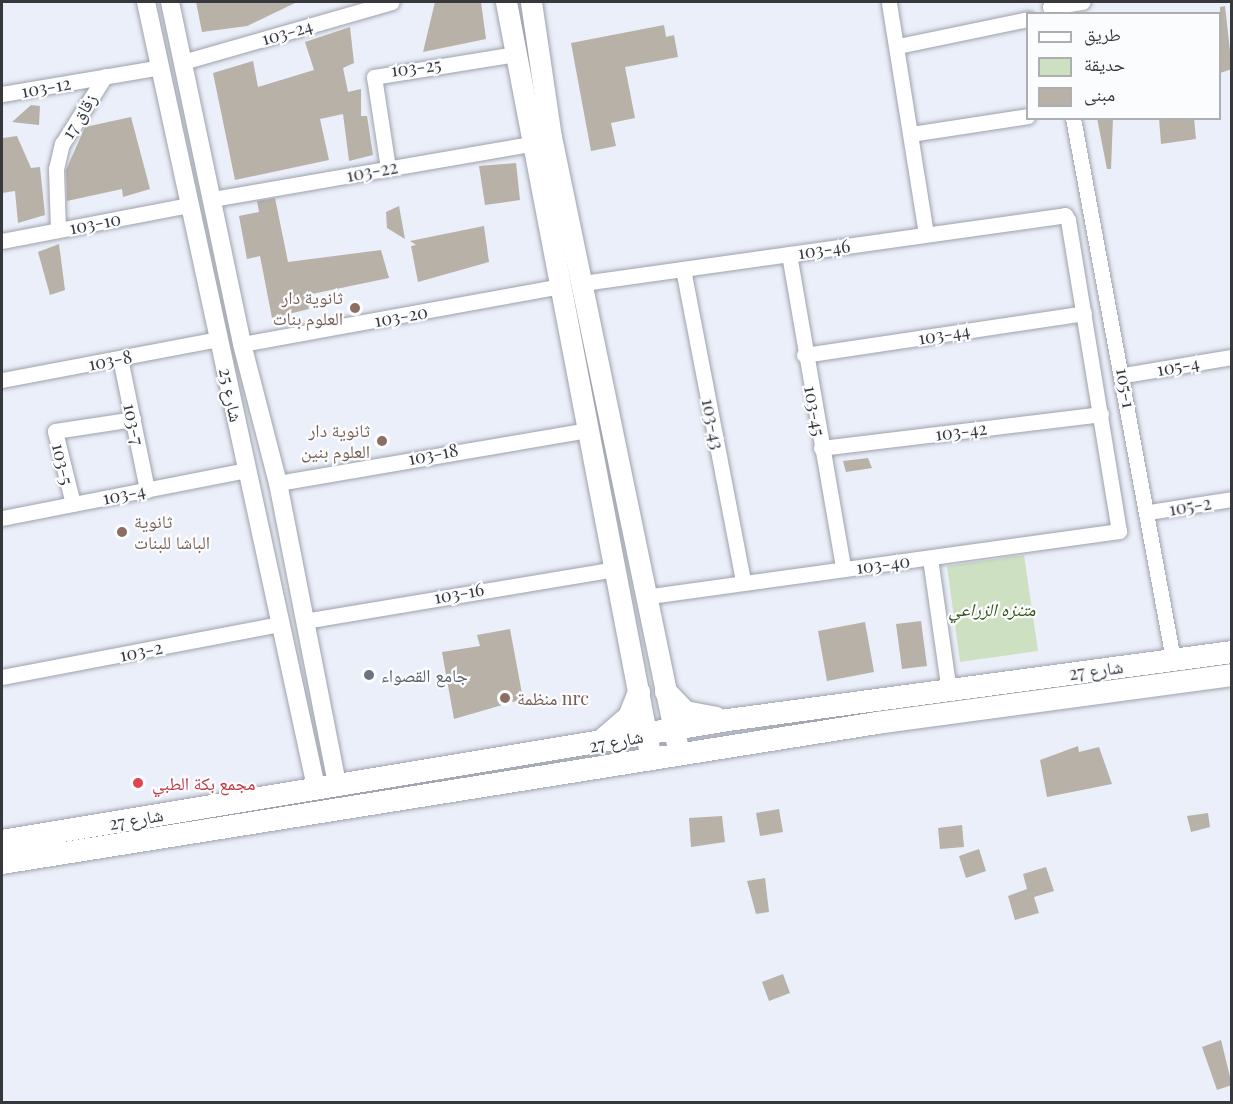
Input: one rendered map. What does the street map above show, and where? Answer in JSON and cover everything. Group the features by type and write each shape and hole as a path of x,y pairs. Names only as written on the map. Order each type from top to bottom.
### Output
{"main road":[{"path":"506,2 651,759"},
{"path":"531,2 552,137 679,754"},
{"name":"شارع 27","path":"2,841 327,785 595,745 728,720 1232,652"},
{"name":"شارع 27","path":"2,863 679,754 1232,675"},
{"path":"595,745 623,725 639,692"},
{"path":"666,692 684,711 728,720"}],"street":[{"name":"شارع 25","path":"146,2 281,624 327,785"},
{"name":"شارع 25","path":"170,2 242,344 278,483 304,621 327,785"},
{"name":"103-24","path":"183,62 392,2"},
{"path":"1050,7 1083,2"},
{"path":"889,3 898,46 926,234"},
{"path":"898,46 1026,19"},
{"name":"103-25","path":"388,168 374,77 516,54"},
{"name":"103-12","path":"2,94 161,67"},
{"name":"زقاق 17","path":"58,230 56,169 62,144 105,76"},
{"path":"911,134 1026,116"},
{"name":"105-1","path":"1073,120 1102,253 1173,659"},
{"name":"103-22","path":"212,199 532,144"},
{"name":"103-10","path":"2,241 189,205"},
{"name":"103-46","path":"583,283 1065,215 1074,259"},
{"path":"1101,414 1074,259 1102,253"},
{"name":"103-45","path":"789,254 804,355 843,568"},
{"name":"103-43","path":"683,269 743,580"},
{"name":"103-20","path":"242,344 560,286"},
{"name":"103-44","path":"804,355 1084,313"},
{"name":"103-8","path":"2,380 219,339"},
{"name":"105-4","path":"1124,375 1232,357"},
{"name":"103-7","path":"120,358 147,490"},
{"name":"103-40","path":"645,597 743,580 930,558 1119,531 1101,414"},
{"name":"103-42","path":"821,448 1101,414"},
{"name":"103-5","path":"72,504 55,431 133,419"},
{"name":"103-18","path":"278,483 589,430"},
{"name":"103-4","path":"2,518 247,470"},
{"name":"105-2","path":"1149,512 1232,499"},
{"path":"930,558 949,691"},
{"name":"103-16","path":"304,621 615,569"},
{"name":"103-2","path":"2,677 281,624"}],"green space":[{"name":"متنزه الزراعي","path":"1024,555 1038,651 960,662 947,566"}],"building":[{"path":"196,2 297,2 247,26 202,32"},
{"path":"435,2 481,2 486,39 423,52"},
{"path":"1225,6 1232,69 1221,73 1221,12 1220,7"},
{"path":"664,25 666,37 674,35 678,57 625,67 635,118 611,123 616,146 591,151 571,43"},
{"path":"350,27 354,63 343,68 348,92 361,89 361,116 367,116 373,155 349,161 343,114 320,119 329,160 235,180 213,73 253,61 258,87 314,70 305,42"},
{"path":"31,105 40,106 39,125 12,122"},
{"path":"131,117 150,189 123,197 122,189 67,201 66,170 85,127"},
{"path":"1097,120 1113,120 1111,169 1107,169"},
{"path":"1159,120 1194,120 1196,139 1161,144"},
{"path":"17,136 31,168 40,167 45,215 18,223 15,191 2,193 3,138"},
{"path":"516,163 520,200 485,205 479,166"},
{"path":"275,198 288,262 381,250 389,278 307,295 309,309 272,318 260,256 247,259 239,216 259,212 257,201"},
{"path":"399,206 405,239 387,228 386,212"},
{"path":"484,226 489,262 418,282 411,246 416,245 410,241"},
{"path":"59,244 65,290 50,295 38,252"},
{"path":"868,458 872,468 846,472 843,461"},
{"path":"921,621 927,666 902,669 896,624"},
{"path":"865,622 874,672 827,681 818,631"},
{"path":"510,629 523,699 454,719 442,652 480,646 477,635"},
{"path":"1078,746 1079,752 1099,747 1112,784 1047,797 1040,760"},
{"path":"779,809 783,832 760,836 756,813"},
{"path":"1208,813 1210,827 1191,832 1187,816"},
{"path":"722,816 725,842 691,847 689,818"},
{"path":"962,825 964,847 940,849 938,828"},
{"path":"979,849 986,871 966,878 959,856"},
{"path":"1046,867 1054,891 1034,897 1039,913 1015,920 1008,896 1027,889 1023,874"},
{"path":"765,878 769,912 756,914 747,881"},
{"path":"783,974 790,993 769,1001 762,982"},
{"path":"1221,1040 1232,1085 1217,1090 1202,1047"}],"place":[{"name":"ثانوية دار العلوم بنات","path":"355,308"},
{"name":"ثانوية دار العلوم بنين","path":"382,441"},
{"name":"ثانوية الباشا للبنات","path":"122,532"},
{"name":"جامع القصواء","path":"369,675"},
{"name":"منظمة nrc","path":"505,698"},
{"name":"مجمع بكة الطبي","path":"138,783"}]}
